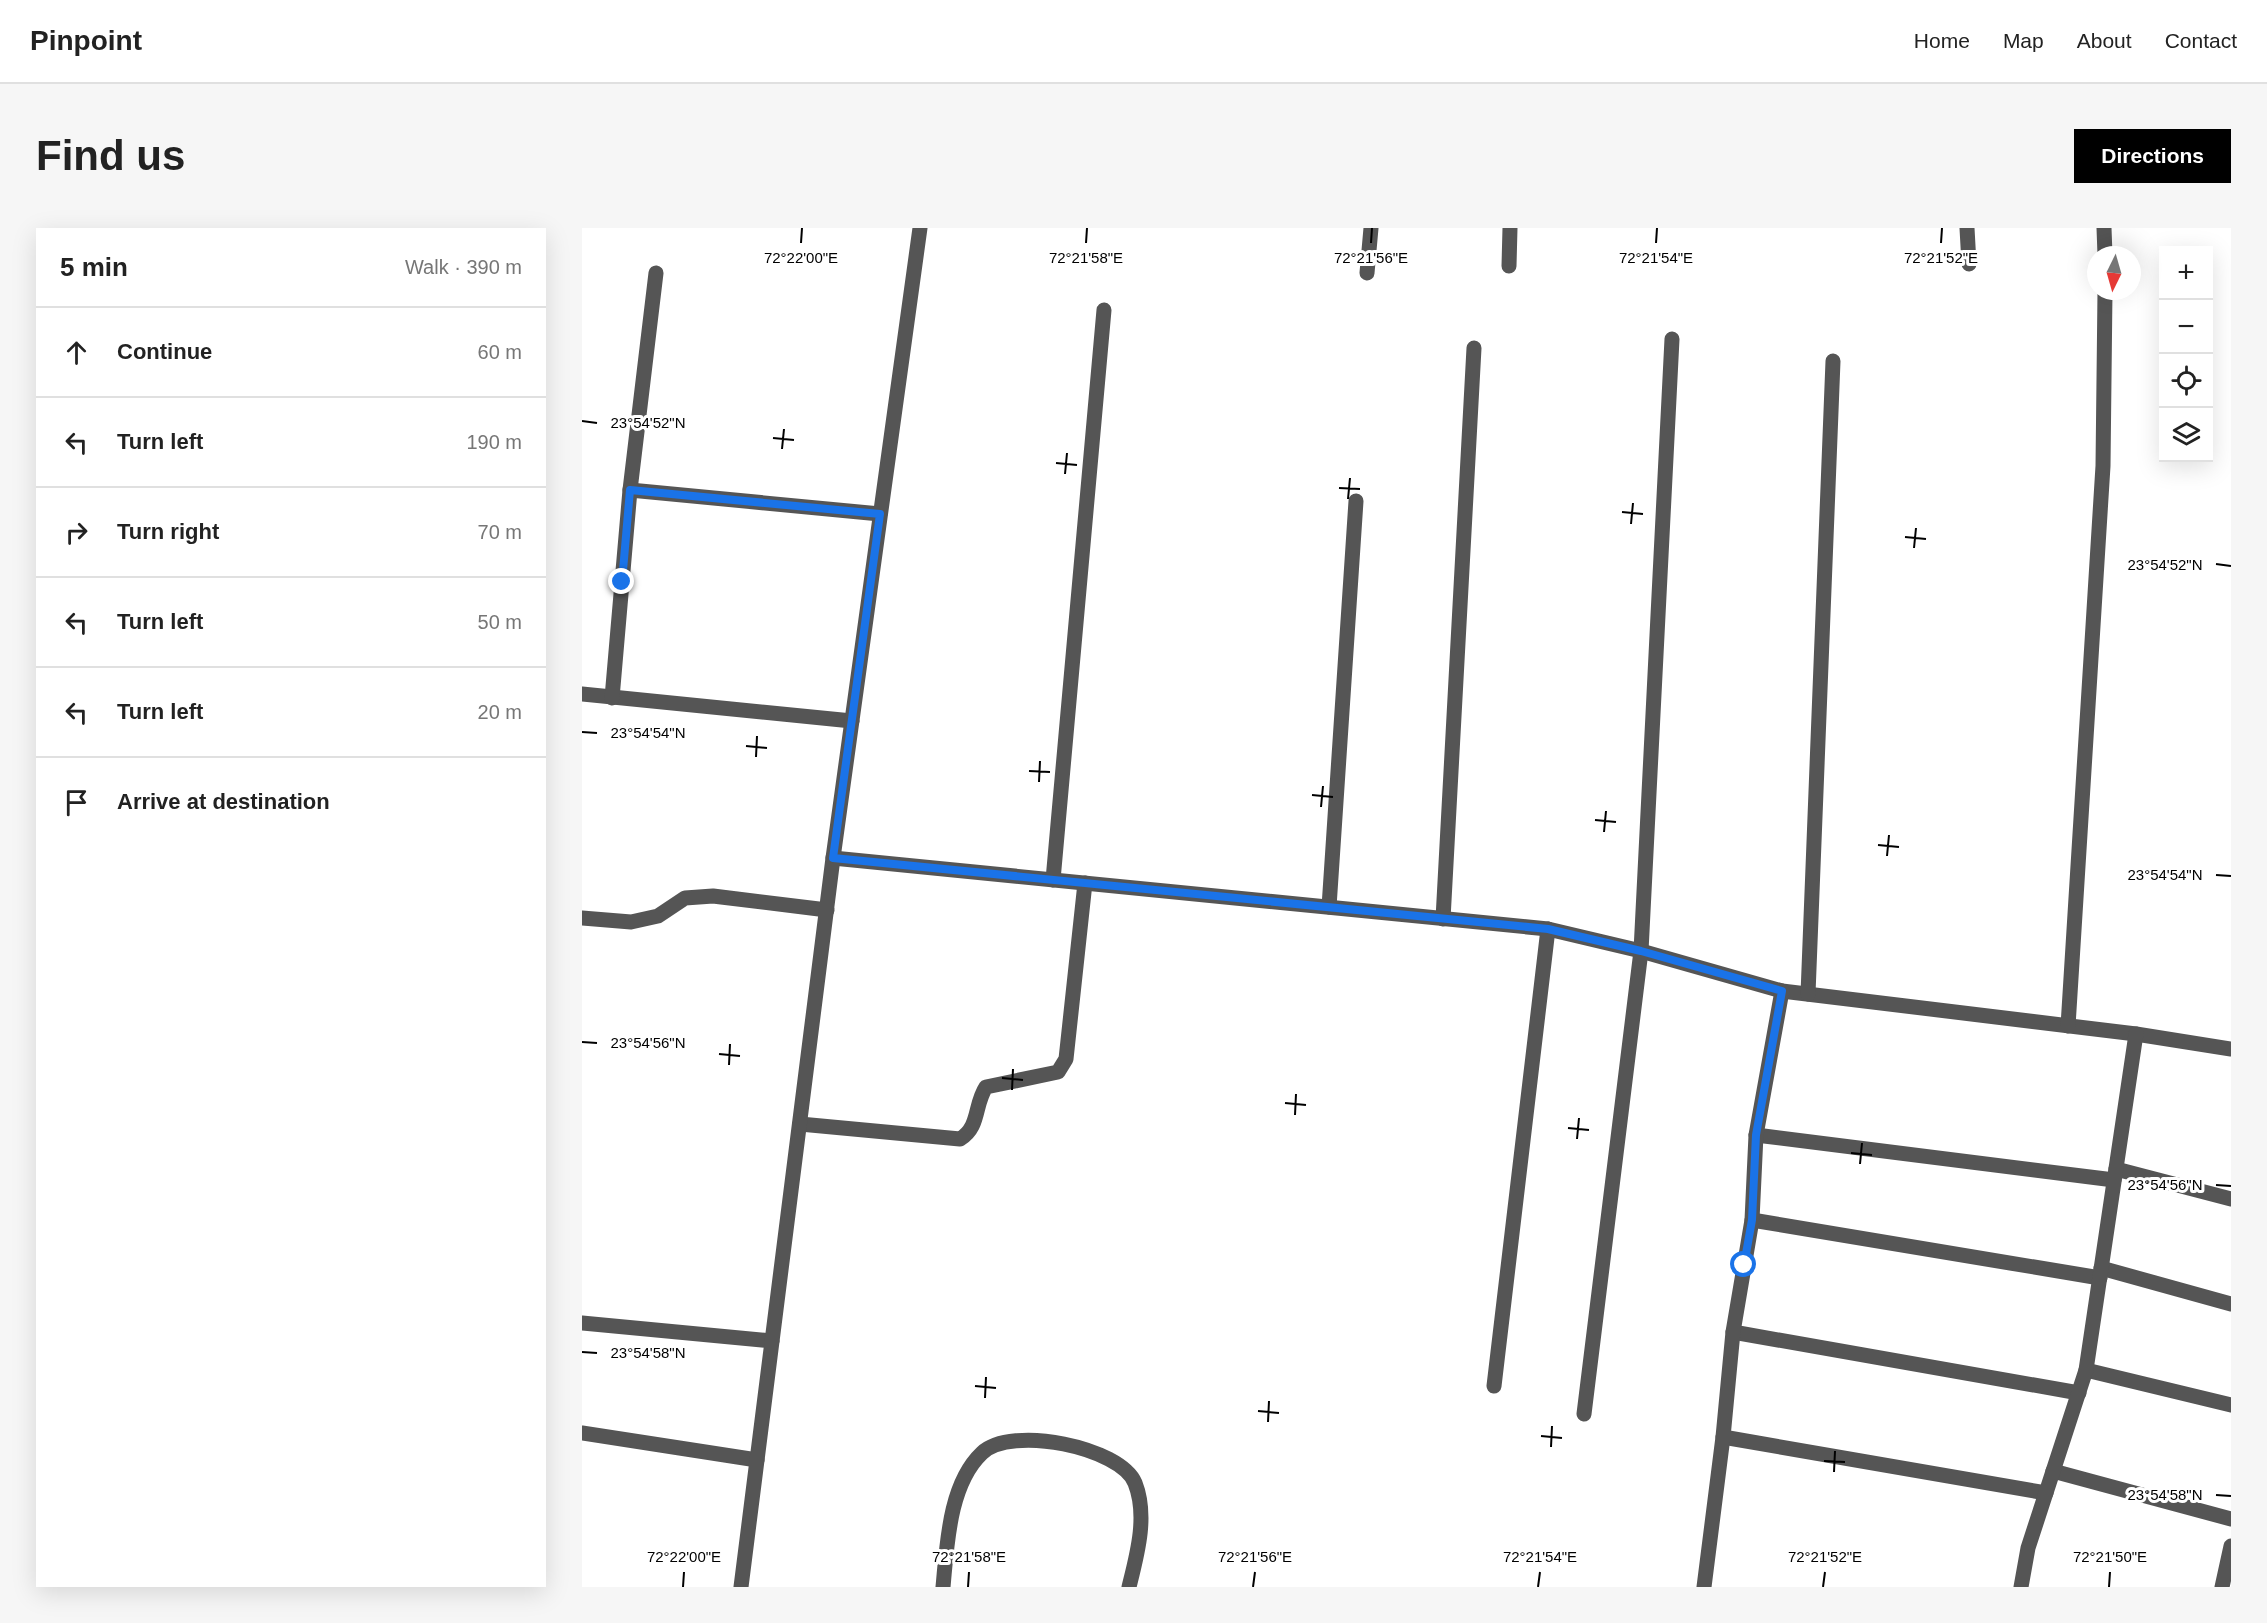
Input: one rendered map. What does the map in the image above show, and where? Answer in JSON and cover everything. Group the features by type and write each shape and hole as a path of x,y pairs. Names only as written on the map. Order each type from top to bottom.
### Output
{"street":[{"path":"741,1587 833,858 920,228"},
{"path":"1367,273 1371,228"},
{"path":"1509,266 1510,228"},
{"path":"1967,228 1969,264"},
{"path":"2104,228 2105,246"},
{"path":"612,698 630,490 656,273"},
{"path":"2068,1026 2103,466 2105,300"},
{"path":"1053,880 1104,310"},
{"path":"1584,1414 1641,951 1672,339"},
{"path":"1443,919 1474,348"},
{"path":"1808,994 1833,362"},
{"path":"630,490 880,514"},
{"path":"1329,908 1356,501"},
{"path":"582,694 852,721"},
{"path":"833,858 1548,929 1641,951 1782,991 2136,1034 2231,1049"},
{"path":"800,1124 960,1139 974,1126 980,1097 986,1087 1058,1072 1066,1059 1085,883"},
{"path":"582,918 631,922 658,916 685,898 713,896 827,910"},
{"path":"1494,1386 1548,929"},
{"path":"1704,1587 1723,1437 1733,1332 1752,1220 1756,1135 1782,991"},
{"path":"2021,1587 2028,1548 2086,1370 2136,1034"},
{"path":"1756,1135 2115,1175 2231,1198"},
{"path":"1752,1220 2100,1273 2231,1304"},
{"path":"582,1323 772,1341"},
{"path":"1733,1332 2079,1393"},
{"path":"2086,1370 2231,1405"},
{"path":"582,1432 757,1460"},
{"path":"1723,1437 2046,1493"},
{"path":"943,1587 950,1521 967,1472 982,1452 1005,1440 1049,1440 1110,1459 1134,1482 1140,1511 1139,1547 1129,1587"},
{"path":"2054,1471 2231,1519"},
{"path":"2222,1587 2231,1546"}],"route":[{"path":"622,582 630,490 880,514 833,858 1548,929 1641,951 1782,991 1756,1135 1752,1220 1744,1265"}]}
